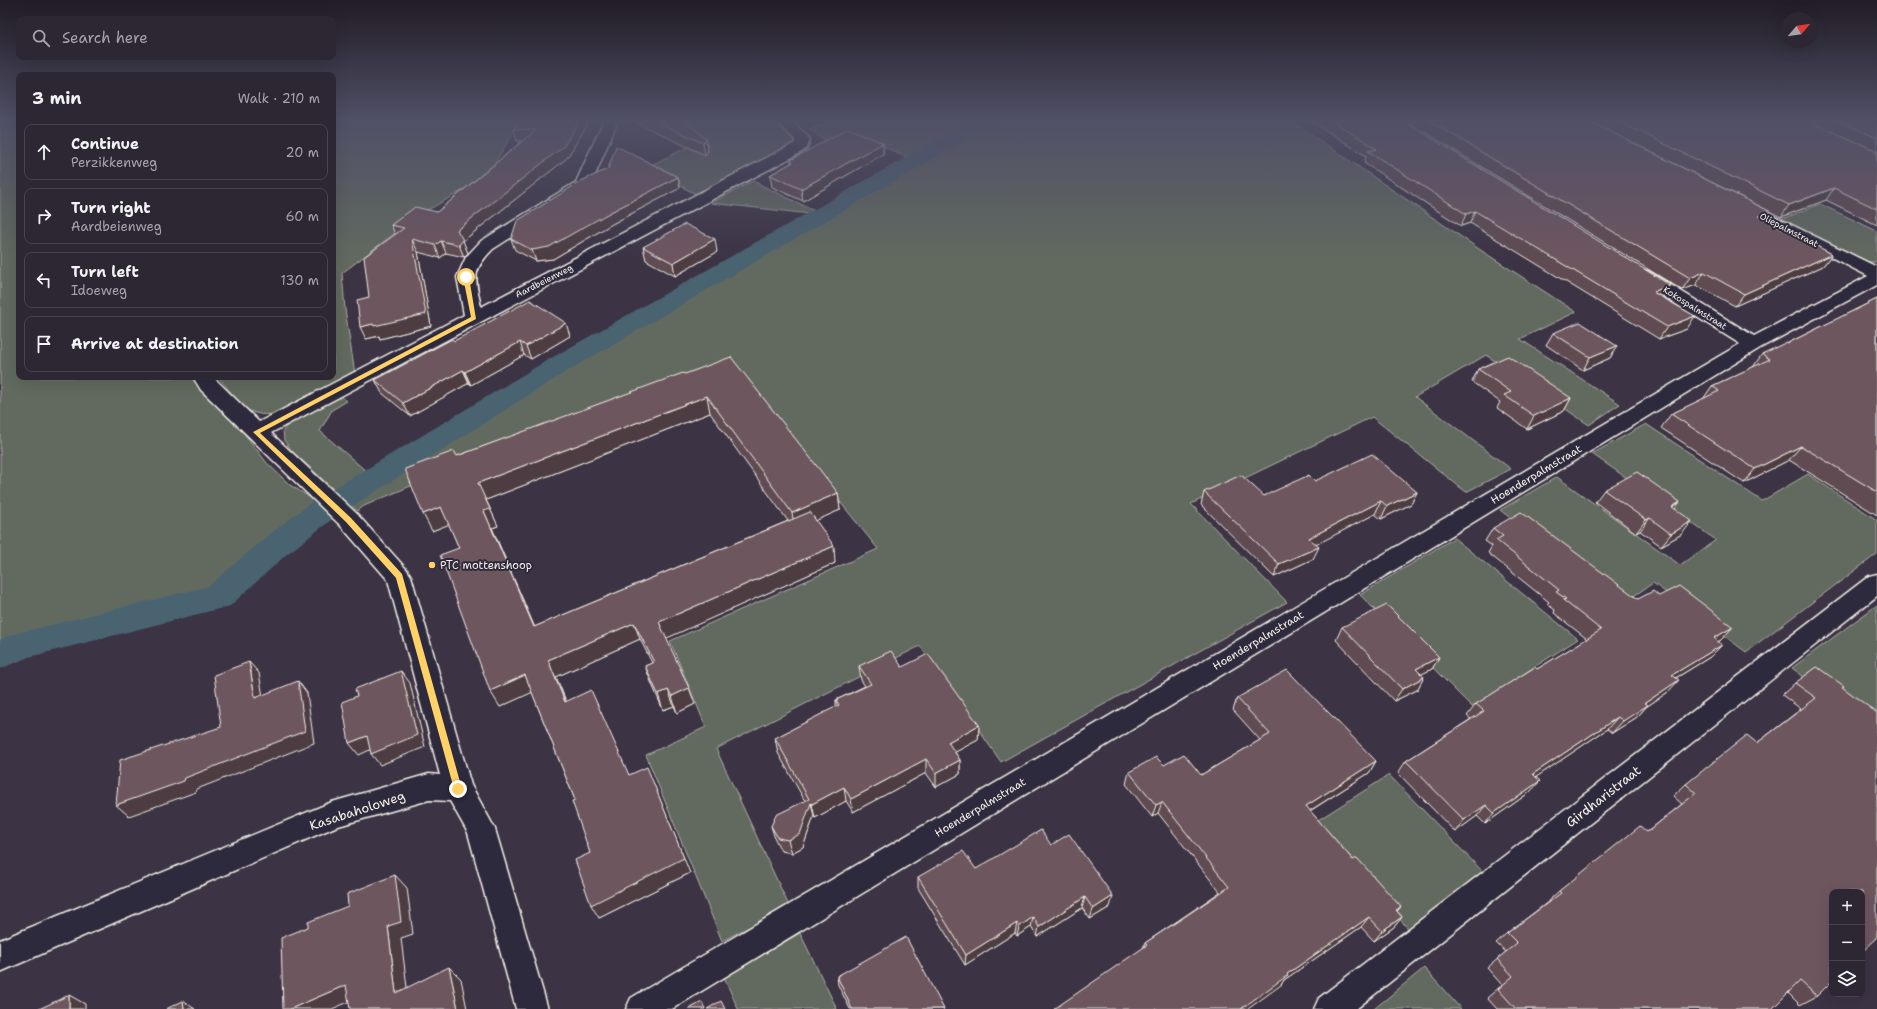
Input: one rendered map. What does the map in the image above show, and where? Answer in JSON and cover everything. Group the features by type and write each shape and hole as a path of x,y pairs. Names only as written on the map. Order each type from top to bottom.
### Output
{"street":[{"path":"474,318 466,277 475,257 487,246 583,185 591,167"},
{"name":"Aardbeienweg","path":"256,432 764,167"},
{"name":"Oliepalmstraat","path":"1729,199 1877,274"},
{"name":"Kokospalmstraat","path":"1626,265 1753,344"},
{"name":"Hoenderpalmstraat","path":"642,1009 1753,344 1877,278"},
{"path":"205,380 208,385 256,432 349,520 399,576 458,789 481,829 532,1009"},
{"name":"Girdharistraat","path":"1330,1009 1877,583"},
{"name":"Kasabaholoweg","path":"0,956 332,815 429,787 458,789"}],"green space":[{"path":"0,167 16,167 16,380 194,380 244,433 267,463 290,485 308,496 324,509 219,597 22,645 0,655"},
{"path":"336,167 492,167 486,177 419,215 342,273 345,309 355,374 332,383 292,408 281,412 260,414 250,411 221,380 336,380"},
{"path":"647,167 752,167 699,196"},
{"path":"906,167 1359,167 1482,251 1576,312 1520,339 1620,404 1589,425 1486,355 1415,397 1511,469 1466,492 1372,417 1191,504 1287,602 1001,762 920,646 716,749 789,906 722,941 646,755 706,727 670,641 878,549 733,369 413,485 364,506 357,511 291,450 284,440 283,430 309,409 341,396 347,401 332,410 320,431 374,478 555,367 674,301 820,215 711,203 753,181 821,214"},
{"path":"1820,204 1877,231 1877,262 1865,262 1777,221"},
{"path":"1646,424 1762,501 1808,474 1877,520 1877,554 1746,652 1653,583 1622,604 1500,510 1557,477 1680,565 1716,540 1592,454"},
{"path":"1454,538 1578,639 1472,707 1360,595"},
{"path":"1877,605 1877,731 1792,668"},
{"path":"1389,775 1488,877 1411,932 1315,822"},
{"path":"800,933 837,1009 738,1009 724,977"},
{"path":"1424,968 1461,1009 1374,1009"}],"building":[{"path":"491,167 537,167 457,230 463,240 459,245 441,241 435,245 412,239 426,314 374,326 373,324 360,327 357,300 369,297 364,257 404,228 391,225 415,207 437,212"},
{"path":"609,167 658,167 678,177 609,213 549,247 532,250 511,239 517,221 581,181 608,169"},
{"path":"784,167 840,167 801,189 770,175"},
{"path":"1393,167 1478,167 1670,285 1653,292 1695,316 1667,327 1475,211 1466,214"},
{"path":"1506,167 1681,167 1771,212 1759,216 1832,254 1744,294 1704,272 1690,278"},
{"path":"1712,167 1877,167 1877,209 1834,188 1789,205"},
{"path":"685,224 715,239 673,263 643,247"},
{"path":"1877,299 1877,492 1801,446 1755,469 1671,414 1719,391 1712,386 1770,359 1762,354 1787,342 1788,343"},
{"path":"530,300 566,323 526,346 520,342 465,372 463,370 403,403 375,380 452,339 454,341"},
{"path":"1580,322 1617,346 1590,357 1553,333"},
{"path":"1508,356 1571,398 1534,416 1504,395 1511,392 1478,369"},
{"path":"731,357 838,493 792,513 707,396 478,483 490,509 484,511 534,627 810,512 834,546 659,622 689,688 672,696 668,690 658,694 645,666 654,662 634,623 548,660 565,702 591,690 629,775 647,767 684,858 591,905 575,860 590,853 572,801 575,800 525,675 490,691 440,555 459,548 441,507 423,514 405,469 454,451 457,456 683,373 685,374"},
{"path":"1372,454 1417,492 1387,506 1381,501 1309,538 1319,547 1279,564 1204,492 1241,475 1264,496 1309,475 1315,481"},
{"path":"1637,472 1680,502 1672,507 1692,521 1671,534 1650,518 1646,520 1604,490"},
{"path":"1521,512 1638,599 1653,591 1659,596 1679,586 1733,627 1714,638 1722,645 1672,675 1679,680 1645,703 1648,705 1623,721 1618,717 1533,774 1540,781 1494,813 1486,805 1464,820 1406,761 1484,711 1476,704 1535,667 1537,669 1601,630 1563,600 1566,599 1556,592 1559,590 1496,540 1503,536 1493,528"},
{"path":"1387,605 1439,657 1416,669 1424,677 1402,689 1342,627"},
{"path":"891,651 902,667 928,654 979,725 948,742 960,760 936,773 926,759 851,799 844,787 812,804 811,803 800,834 788,840 778,838 771,826 776,815 809,799 775,738 839,705 836,700 871,684 859,666"},
{"path":"249,662 255,698 298,681 305,731 185,778 184,781 116,805 120,760 221,727 214,675"},
{"path":"1817,667 1844,686 1842,687 1877,713 1877,938 1865,949 1865,889 1829,889 1829,984 1817,996 1800,981 1772,1009 1516,1009 1498,989 1513,976 1497,959 1517,943 1507,933 1561,893 1559,891 1640,826 1647,832 1696,793 1686,784 1747,735 1757,743 1816,698 1795,683"},
{"path":"1287,670 1376,761 1306,806 1353,860 1357,858 1401,907 1396,910 1402,917 1382,931 1369,917 1287,974 1288,975 1241,1009 1054,1009 1147,945 1145,943 1229,887 1162,802 1156,805 1129,772 1156,757 1164,765 1184,754 1201,775 1270,734 1237,698"},
{"path":"401,671 417,735 371,754 367,736 349,743 342,702 357,696 355,689"},
{"path":"1041,830 1051,845 1069,834 1113,896 1093,909 1085,897 1039,927 1033,917 1019,927 1017,923 966,955 918,877 963,851 976,869"},
{"path":"395,875 401,922 388,926 396,993 449,967 458,1009 350,1009 346,985 290,1009 283,1009 281,938 308,927 308,922 348,906 347,894"},
{"path":"906,937 944,1009 852,1009 837,976"},
{"path":"69,995 69,1009 39,1009"},
{"path":"183,1001 184,1009 166,1009"},
{"path":"721,1001 725,1009 707,1009"},
{"path":"702,1002 705,1009 689,1009"}],"waterway":[{"path":"0,655 22,645 219,597 276,546 324,509 555,367 904,167"}],"place":[{"name":"PTC mottenshoop","path":"432,565"}],"route":[{"path":"458,789 399,576 349,520 256,432 474,318 466,277"}]}
